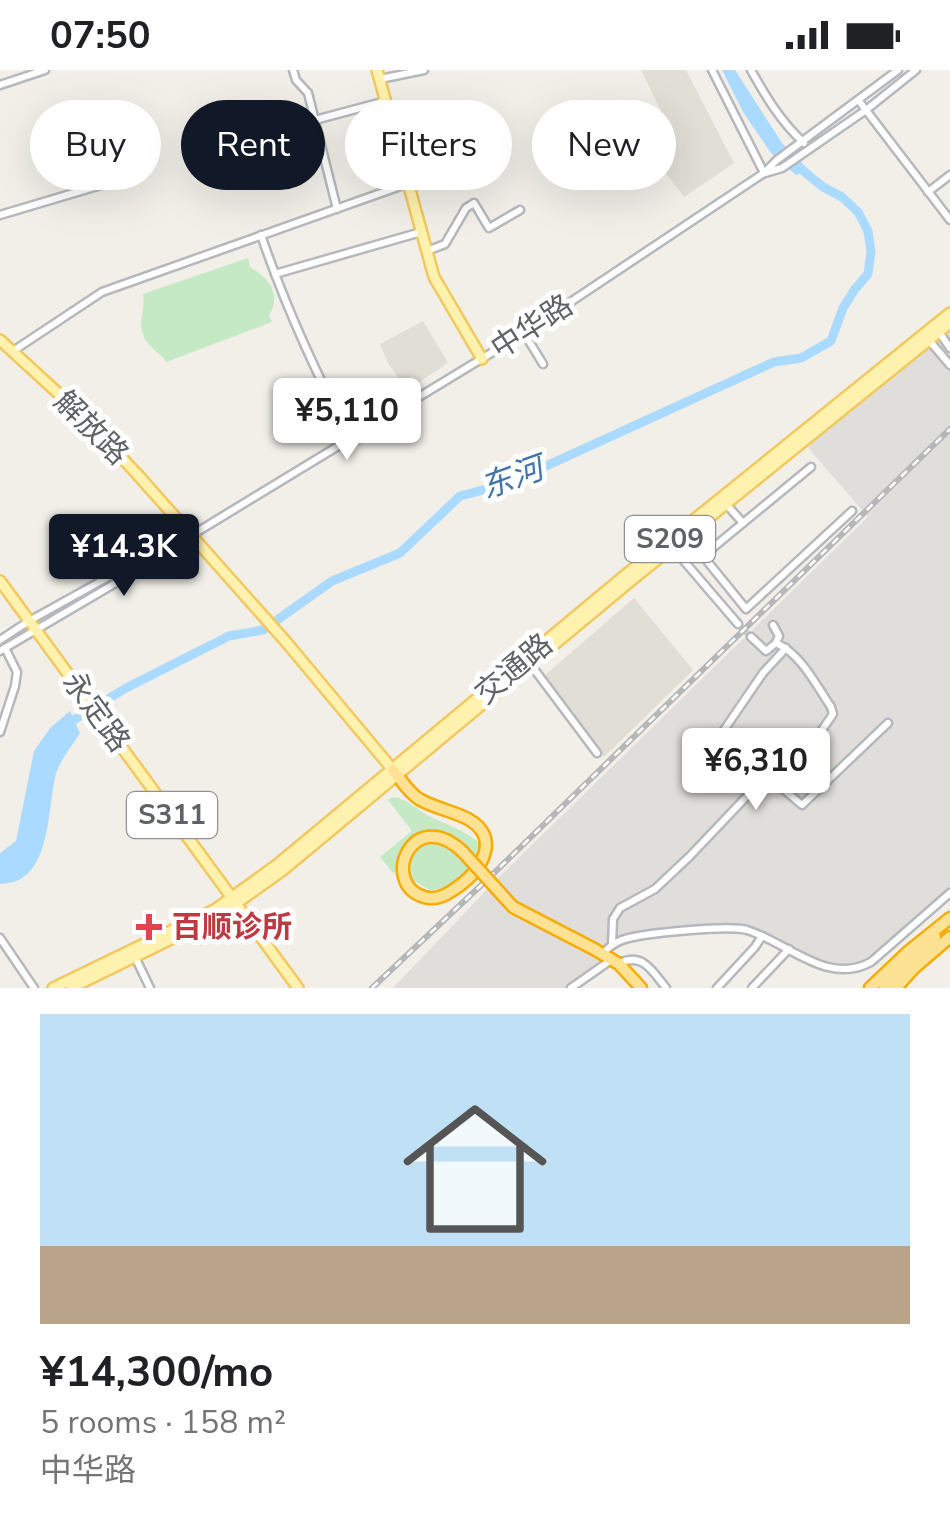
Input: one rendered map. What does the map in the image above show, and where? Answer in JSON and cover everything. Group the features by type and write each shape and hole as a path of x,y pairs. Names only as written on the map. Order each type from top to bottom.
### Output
{"highway":[{"path":"395,774 416,797 470,820 478,827 486,846 480,867 468,880 443,896 418,895 406,883 402,863 411,845 428,836 448,839 463,852 513,908 608,954 640,988"},
{"path":"870,988 908,951 950,920"},
{"path":"884,988 950,920"},
{"path":"896,988 950,937"},
{"path":"904,988 939,946"}],"main road":[{"path":"379,75 387,100"},
{"path":"412,190 438,285 482,359"},
{"name":"交通路","path":"395,774 726,504 950,313"},
{"name":"交通路","path":"937,328 950,323"},
{"name":"交通路","path":"53,988 235,900 283,870 623,577 926,337"},
{"name":"解放路","path":"0,340 83,416 192,535 395,774"},
{"name":"永定路","path":"0,581 298,988"},
{"name":"交通路","path":"71,988 220,915 235,900"}],"street":[{"path":"0,84 45,70"},
{"path":"293,70 310,100"},
{"path":"379,75 424,70"},
{"path":"712,70 764,173"},
{"path":"751,70 789,130 804,146"},
{"name":"中华路","path":"2,646 170,551 524,333 780,164 898,70"},
{"name":"中华路","path":"804,146 866,110 916,70"},
{"path":"860,101 950,220"},
{"path":"325,162 337,208"},
{"path":"928,192 950,175"},
{"path":"0,215 84,190"},
{"path":"13,351 102,292 390,190"},
{"path":"427,250 445,244 466,208 474,203 490,228 520,210"},
{"path":"274,274 422,232"},
{"path":"261,236 274,274 351,440"},
{"path":"937,328 950,348"},
{"path":"524,333 544,364"},
{"path":"926,337 950,364"},
{"path":"811,467 703,556 746,608 852,511"},
{"path":"726,504 742,523"},
{"path":"672,547 738,624"},
{"path":"751,637 766,650 779,636 773,624"},
{"path":"776,642 800,662 833,714 798,765"},
{"path":"0,732 17,672 2,646"},
{"path":"608,954 613,919 620,908 655,889 748,795 752,775 727,754 721,742 722,733 786,648"},
{"path":"530,665 596,753"},
{"path":"753,784 775,783 802,805 888,723"},
{"path":"571,988 626,939 712,929 744,929 789,948 822,968 860,968 886,951 950,893"},
{"path":"717,988 762,936"},
{"path":"0,938 34,988"},
{"path":"752,988 789,948"},
{"path":"608,954 647,965 666,988"},
{"path":"135,956 150,988"}],"shaded area":[{"path":"641,70 686,70 734,163 684,197 676,187 676,100 656,100"},
{"path":"423,321 448,363 407,390 380,344"},
{"path":"950,325 950,900 850,974 736,924 613,945 599,966 566,988 393,988 494,882 868,517 799,437"},
{"path":"634,598 693,670 604,757 543,677"}],"green space":[{"path":"248,258 250,267 272,287 272,322 166,362 144,337 143,294"},
{"path":"393,797 479,843 479,859 469,871 445,887 430,890 396,871 393,873 380,857 412,831 388,800"}],"water":[{"path":"722,70 735,70 782,143 809,170 796,175 771,153 743,112"},
{"path":"70,711 80,733 56,774 42,849 27,874 0,884 0,853 16,841 34,751 50,728"}],"waterway":[{"name":"东河","path":"70,726 72,721 126,688 229,636 263,630 332,581 400,553 460,496 509,483 774,362 801,358 831,341 843,308 868,274 868,231 858,212 842,197 796,165"}],"tunnel":[{"path":"738,624 751,637"}],"railway":[{"path":"372,988 950,429"}],"place":[{"name":"百顺诊所","path":"149,927"}]}
